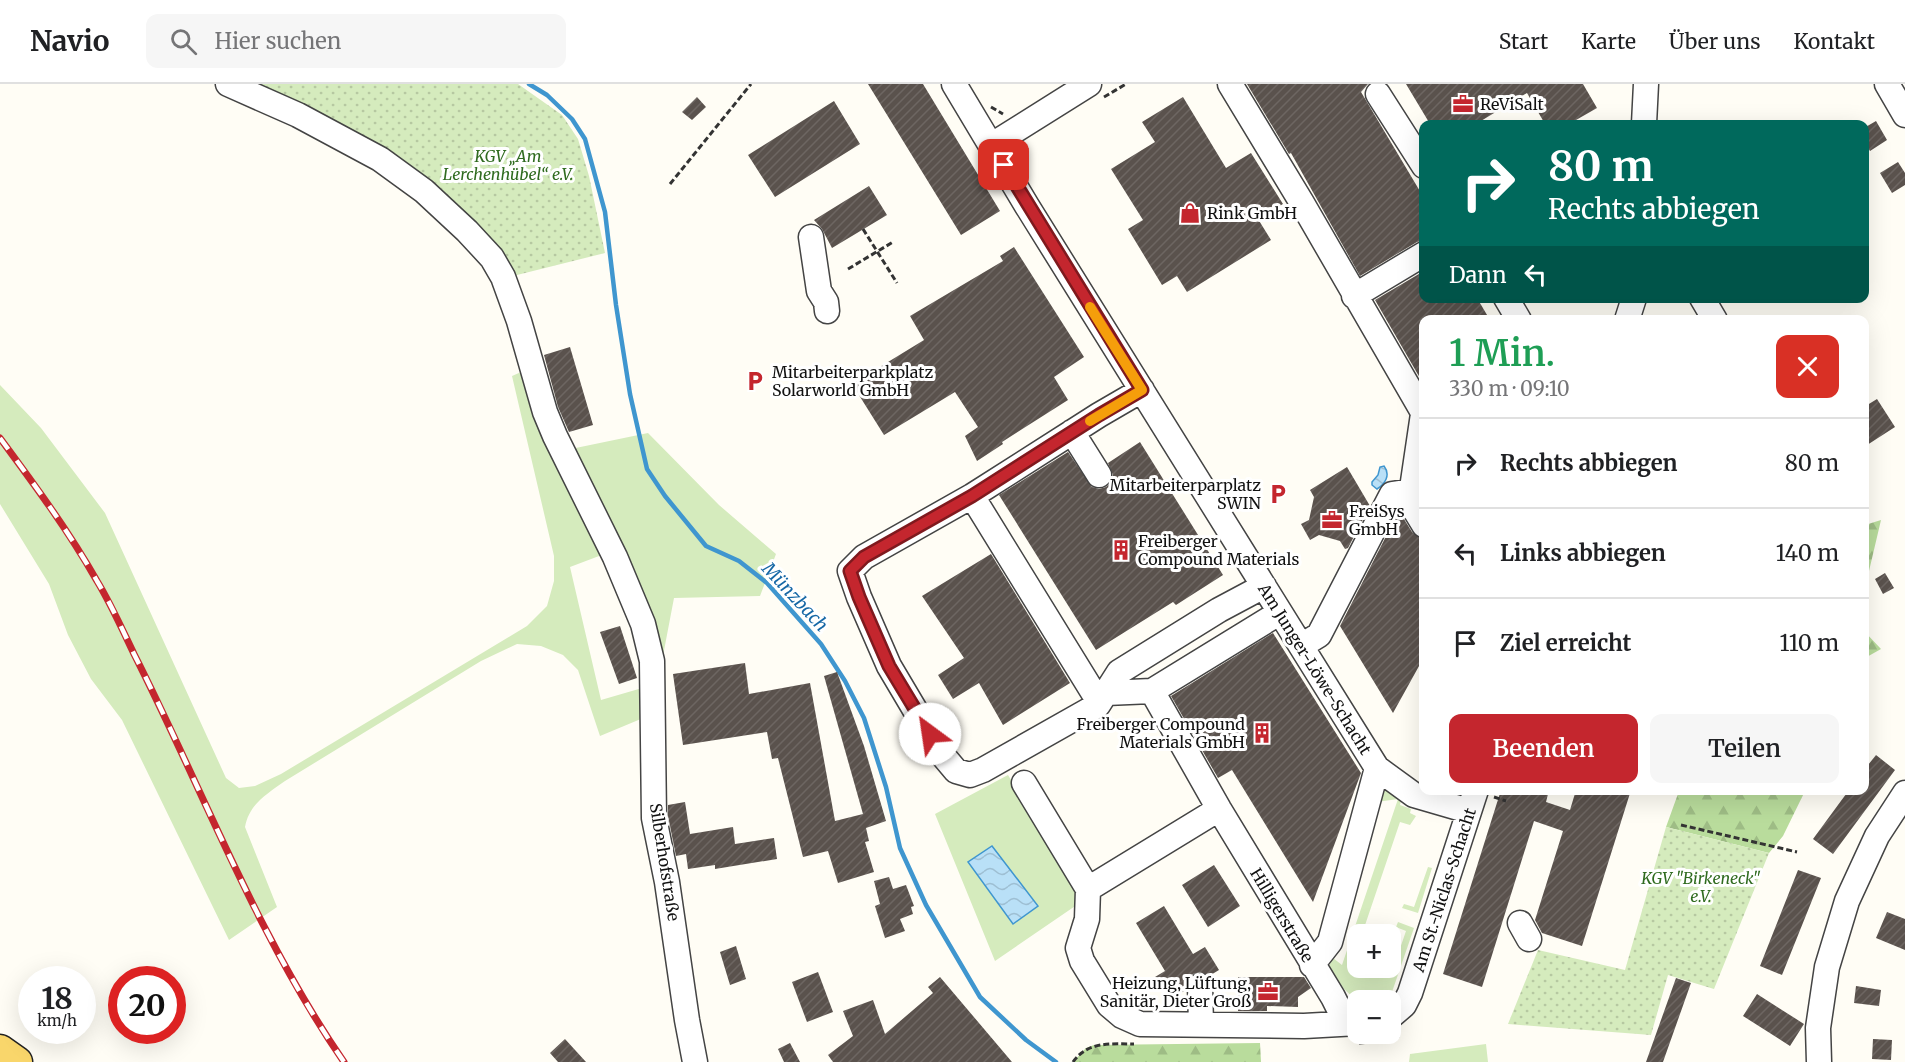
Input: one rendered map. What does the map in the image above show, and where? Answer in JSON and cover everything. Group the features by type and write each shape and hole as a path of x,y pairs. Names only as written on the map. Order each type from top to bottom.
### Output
{"main road":[{"path":"0,1050 17,1062"}],"street":[{"name":"Silberhofstraße","path":"228,84 298,115 380,159 424,191 492,258 509,292 545,412 615,557 643,624 652,661 654,818 667,882 695,1062"},
{"name":"Am Junger-Löwe-Schacht","path":"954,84 1027,206 1377,768 1414,795 1473,801"},
{"path":"1230,84 1325,258 1354,296 1419,407"},
{"path":"1644,120 1646,84"},
{"path":"1887,84 1905,115"},
{"path":"992,145 1095,92"},
{"path":"1378,94 1419,158"},
{"path":"811,237 819,291 826,302 827,311"},
{"path":"1354,296 1419,257"},
{"path":"1142,390 972,496 864,557 850,571 889,666 940,752 956,771 970,775 983,770 1078,717 1103,698 1119,672 1219,610 1264,586"},
{"path":"1072,432 1099,475"},
{"path":"1419,442 1410,502 1419,517"},
{"path":"1300,646 1319,635 1392,494 1412,492"},
{"path":"972,496 1103,698"},
{"path":"1103,698 1152,691 1280,613"},
{"name":"Hilligerstraße","path":"1152,691 1219,809 1347,1019"},
{"path":"1312,965 1330,942 1377,768"},
{"path":"1024,783 1088,889 1087,920 1078,948 1088,974 1109,1005 1122,1016 1140,1024 1304,1026 1347,1023"},
{"path":"1819,1062 1818,1028 1827,967 1846,901 1877,836 1905,793"},
{"name":"Am St.-Niclas-Schacht","path":"1401,1008 1410,993 1473,801"},
{"path":"1088,889 1219,809"},
{"path":"1200,986 1201,1024"}],"path":[{"path":"670,184 751,84"},
{"path":"1095,92 1126,84"},
{"path":"985,102 1002,114 1008,114"},
{"path":"1025,166 1024,155 1030,143"},
{"path":"863,229 897,283"},
{"path":"848,269 893,242"},
{"path":"1681,825 1797,852"}],"green space":[{"name":"KGV „Am Lerchenhübel“ e.V.","path":"239,84 518,84 562,115 578,139 589,176 605,253 513,276 428,187"},
{"path":"528,369 607,553 570,567 601,700 649,686 648,716 600,736 578,670 563,655 541,646 517,644 481,661 285,781 265,795 255,806 250,812 245,827 277,907 229,940 122,720 91,679 68,635 49,584 0,504 0,385 41,428 105,513 226,778 239,788 255,786 281,774 527,626 547,606 554,581 554,556 512,376"},
{"path":"648,433 719,505 776,554 760,596 674,598 662,661 566,450"},
{"path":"1881,520 1869,571 1869,524"},
{"path":"1869,636 1881,649 1869,656"},
{"path":"1008,775 1084,900 995,961 935,814"},
{"path":"1386,787 1402,796 1400,805 1411,809 1410,813 1416,816 1410,825 1400,822 1365,924 1356,924 1398,799 1377,802"},
{"path":"1678,795 1803,795 1783,836 1769,853 1666,827"},
{"name":"KGV \"Birkeneck\" e.V.","path":"1666,827 1769,853 1714,989 1668,975 1651,1035 1508,1024 1538,950 1625,970"},
{"path":"1428,867 1432,868 1418,913 1402,908 1404,904 1414,907"},
{"path":"1398,922 1414,928 1401,966 1401,946 1406,931 1401,929 1401,924 1397,924"},
{"path":"1347,950 1347,978 1397,978 1393,990 1347,992 1329,966 1333,958 1342,965"},
{"path":"1260,1043 1261,1062 1073,1062 1086,1048 1094,1045"},
{"path":"1486,1044 1488,1062 1409,1062 1410,1054"}],"water":[{"path":"1384,466 1387,473 1386,479 1377,489 1372,482 1378,475 1380,467"},
{"path":"992,846 1038,906 1013,924 968,862"}],"building":[{"path":"868,84 923,84 1000,211 961,235"},
{"path":"1247,84 1368,84 1361,92 1419,190 1419,241 1360,276 1291,153 1289,154"},
{"name":"ReViSalt","path":"1406,84 1583,84 1597,108 1576,120 1543,120 1527,93 1483,120 1428,120"},
{"path":"697,97 706,107 692,120 682,112"},
{"path":"1183,97 1226,168 1251,153 1283,204 1258,219 1271,240 1187,292 1177,276 1162,285 1128,229 1143,220 1111,169 1155,142 1142,122"},
{"path":"834,101 860,144 775,197 748,155"},
{"path":"1876,121 1887,140 1870,151 1869,150 1869,125"},
{"path":"1898,162 1905,173 1905,185 1892,193 1880,173"},
{"path":"869,186 887,215 832,248 822,229 814,220"},
{"path":"1014,247 1084,357 1054,377 1068,400 1002,442 1003,444 977,461 965,436 978,427 955,392 884,435 852,384 924,340 910,316 1003,261 1000,256"},
{"path":"1419,274 1419,303 1480,303 1487,315 1419,315 1419,376 1375,300"},
{"path":"570,347 593,425 569,432 558,407 544,355"},
{"path":"1877,399 1895,427 1869,444 1869,404"},
{"name":"Freiberger Compound Materials","path":"1140,442 1223,575 1176,605 1173,602 1096,650 999,495 1068,452 1092,487 1099,489 1106,487 1113,475 1108,463"},
{"path":"1347,467 1370,506 1348,548 1345,549 1340,541 1319,535 1310,540 1301,524 1309,520 1314,497 1310,490"},
{"path":"1399,511 1412,532 1419,537 1419,666 1393,713 1340,626"},
{"path":"991,554 1070,683 1003,725 979,683 953,699 938,675 964,658 922,596"},
{"path":"1885,573 1894,588 1883,594 1875,579"},
{"path":"620,626 637,678 619,684 600,632"},
{"name":"Freiberger Compound Materials GmbH","path":"1273,633 1361,773 1313,902 1232,770 1218,778 1171,696"},
{"path":"745,663 749,694 810,683 835,821 863,814 824,676 837,672 864,746 886,821 866,828 869,841 865,842 874,872 838,883 828,851 803,857 778,758 772,759 767,732 683,745 673,674"},
{"path":"1876,755 1895,770 1833,854 1813,839 1845,795 1869,795 1869,764"},
{"path":"1499,795 1548,795 1546,802 1570,810 1574,795 1629,795 1582,946 1542,933 1535,920 1563,831 1534,821 1482,987 1443,974"},
{"path":"685,802 690,834 733,827 735,844 774,838 777,859 715,869 715,865 688,869 686,854 676,856 668,816 668,805"},
{"path":"1214,865 1240,906 1208,927 1182,885"},
{"path":"1798,870 1821,878 1782,975 1760,966"},
{"path":"889,877 893,889 906,885 914,906 911,907 913,914 900,919 905,931 885,938 875,906 880,904 874,881"},
{"path":"1164,906 1193,954 1205,947 1219,970 1209,976 1200,972 1193,974 1187,980 1186,990 1168,1000 1155,977 1165,971 1136,923"},
{"path":"1887,912 1905,919 1905,950 1876,938"},
{"path":"736,946 746,979 730,985 720,952"},
{"path":"818,972 833,1012 807,1022 792,982"},
{"path":"940,977 1012,1062 833,1062 828,1055 853,1036 843,1011 873,1000 885,1034 933,993 928,987"},
{"name":"Heizung, Lüftung, Sanitär, Dieter Groß","path":"1238,977 1304,977 1311,988 1298,997 1298,1007 1267,1006 1267,1011 1238,1011"},
{"path":"1676,978 1691,983 1663,1062 1646,1062"},
{"path":"1856,986 1881,990 1879,1006 1854,1003"},
{"path":"1757,994 1804,1024 1790,1046 1743,1016"},
{"path":"565,1039 586,1062 558,1062 550,1053"},
{"path":"1873,1039 1892,1040 1891,1060 1872,1059"},
{"path":"790,1043 800,1062 784,1062 778,1049"}],"waterway":[{"name":"Münzbach","path":"529,84 547,95 572,119 585,139 605,212 630,394 647,469 665,496 706,546 739,561 767,583 821,644 845,681 864,718 886,787 900,848 926,905 980,997 1026,1040 1056,1062"}],"railway":[{"path":"0,438 63,525 102,590 159,705 232,862 284,964 344,1062"}],"slow traffic":[{"path":"1090,307 1142,390 1090,421"}],"place":[{"name":"ReViSalt","path":"1463,104"},
{"name":"Rink GmbH","path":"1190,213"},
{"name":"Mitarbeiterparkplatz Solarworld GmbH","path":"755,381"},
{"name":"Mitarbeiterparplatz SWIN","path":"1278,494"},
{"name":"FreiSys GmbH","path":"1332,520"},
{"name":"Freiberger Compound Materials","path":"1121,550"},
{"name":"Freiberger Compound Materials GmbH","path":"1262,733"},
{"name":"Heizung, Lüftung, Sanitär, Dieter Groß","path":"1268,992"}],"route":[{"path":"930,734 889,666 850,571 864,557 972,496 1142,390 1027,206 1004,165"}]}
